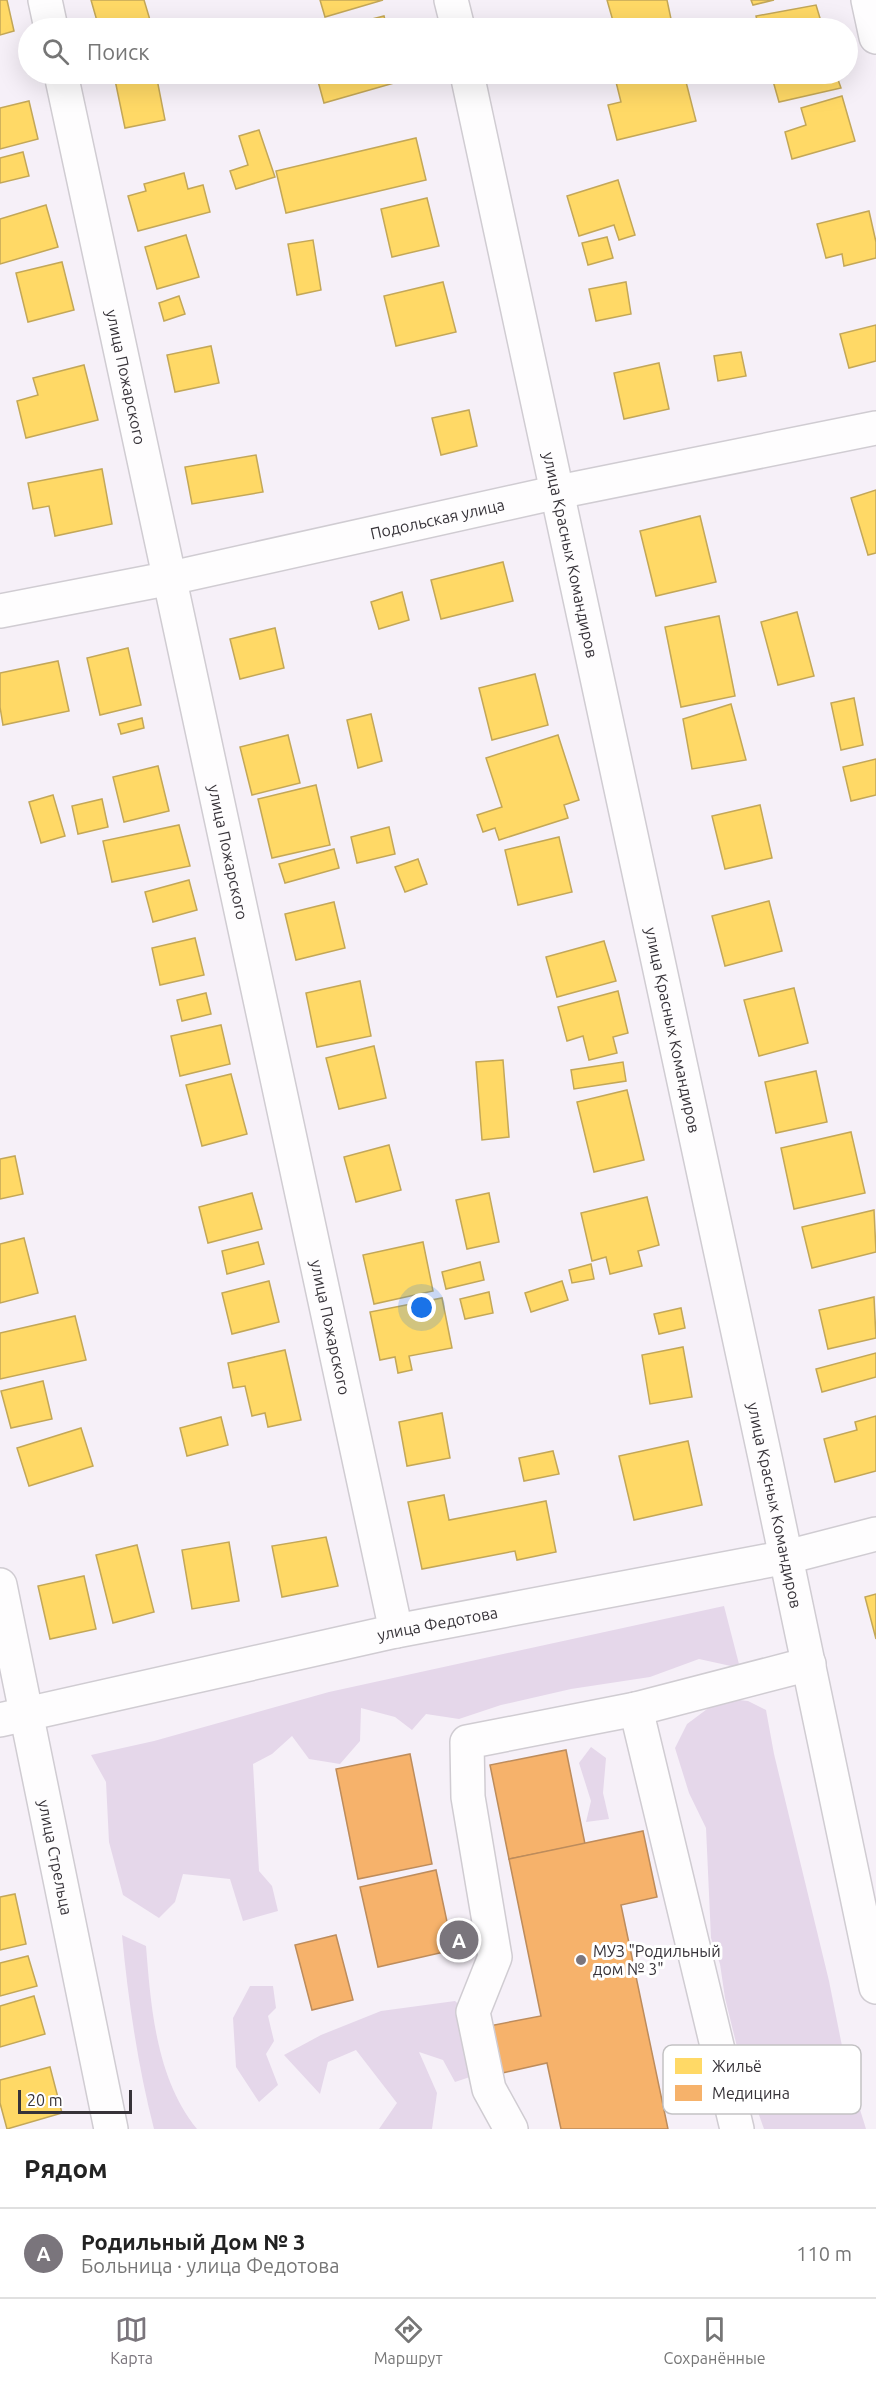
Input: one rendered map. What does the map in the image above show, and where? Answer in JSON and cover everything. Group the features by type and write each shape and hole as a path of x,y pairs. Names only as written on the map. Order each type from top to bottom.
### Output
{"street":[{"path":"45,0 49,18"},
{"path":"451,0 456,18"},
{"path":"868,0 876,37"},
{"name":"улица Пожарского","path":"63,84 396,1632"},
{"name":"улица Красных Командиров","path":"469,84 787,1557 876,1988"},
{"name":"Подольская улица","path":"0,611 171,578 558,492 876,428"},
{"name":"улица Федотова","path":"13,1717 396,1632 787,1557 876,1534"},
{"name":"улица Стрельца","path":"0,1585 13,1717 111,2129"},
{"path":"511,2129 489,2089 473,2012 495,1957 468,1797 466,1742 636,1709 809,1664"},
{"path":"636,1709 717,2045"},
{"path":"733,2114 737,2129"}],"shaded area":[{"path":"724,1606 740,1668 699,1659 650,1677 571,1689 501,1705 459,1719 426,1714 412,1730 395,1717 361,1708 360,1741 340,1764 309,1759 292,1736 272,1754 253,1764 259,1871 272,1886 278,1911 243,1921 230,1879 183,1874 175,1902 159,1918 123,1895 109,1842 106,1782 91,1755 154,1741 329,1692"},
{"path":"722,1698 748,1701 766,1710 774,1754 829,1981 842,2045 737,2045 725,1998 720,1964 711,1938 706,1828 689,1793 675,1748 687,1724"},
{"path":"591,1747 606,1758 603,1793 609,1819 586,1822 591,1801 579,1763"},
{"path":"122,1935 146,1946 150,1994 164,2065 172,2088 197,2129 154,2129 134,2033"},
{"path":"250,1986 273,1986 276,2008 268,2016 274,2041 266,2054 278,2085 259,2102 236,2067 233,2018"},
{"path":"455,2001 485,2030 500,2067 455,2082 443,2060 419,2052 437,2093 432,2129 379,2129 397,2103 356,2050 328,2062 320,2094 284,2055 321,2035 381,2011"},
{"path":"861,2113 866,2129 764,2129 759,2114"}],"building: Жильё":[{"path":"0,0 7,0 14,31 0,35"},
{"path":"91,0 144,0 149,18 96,18"},
{"path":"320,0 383,0 325,17"},
{"path":"607,0 667,0 671,18 612,18"},
{"path":"751,0 774,0 753,5"},
{"path":"816,5 820,18 756,18 756,16"},
{"path":"116,84 158,84 165,120 125,128"},
{"path":"319,84 390,84 324,103"},
{"path":"616,84 687,84 696,121 617,140 608,105 621,102"},
{"path":"774,84 840,84 841,88 779,102"},
{"path":"842,96 855,141 792,159 785,132 806,125 801,108"},
{"path":"29,101 38,139 0,149 0,108"},
{"path":"259,130 275,177 236,189 230,171 248,165 239,136"},
{"path":"416,138 426,180 286,213 276,171"},
{"path":"23,152 29,176 0,183 0,158"},
{"path":"184,173 188,189 203,185 210,212 138,231 128,196 146,191 144,184"},
{"path":"618,180 635,235 619,240 614,225 579,236 567,196"},
{"path":"427,198 439,246 392,257 381,209"},
{"path":"46,205 58,247 0,264 0,219"},
{"path":"869,211 876,242 876,258 844,266 842,254 826,258 817,224"},
{"path":"186,235 199,277 157,289 145,247"},
{"path":"607,237 613,258 588,265 582,243"},
{"path":"313,240 321,290 297,295 288,244"},
{"path":"62,262 74,310 28,322 16,273"},
{"path":"443,282 456,332 396,346 384,296"},
{"path":"626,282 631,314 596,321 589,289"},
{"path":"179,296 185,314 164,321 159,303"},
{"path":"876,325 876,361 849,368 840,334"},
{"path":"211,346 219,383 175,392 167,355"},
{"path":"741,352 746,376 718,381 714,356"},
{"path":"659,363 669,409 624,419 614,373"},
{"path":"84,365 98,420 26,438 17,401 38,395 33,378"},
{"path":"469,410 477,446 441,455 432,418"},
{"path":"256,455 263,492 192,504 185,467"},
{"path":"102,469 112,524 55,536 49,506 33,509 28,483"},
{"path":"876,490 876,553 868,555 851,498"},
{"path":"700,516 716,582 656,596 640,531"},
{"path":"503,562 513,601 441,619 431,580"},
{"path":"402,592 409,620 379,629 371,602"},
{"path":"797,612 814,676 778,685 761,622"},
{"path":"719,616 735,696 681,707 665,627"},
{"path":"275,628 284,668 240,679 230,639"},
{"path":"128,648 141,705 100,715 87,658"},
{"path":"58,661 69,711 3,725 0,707 0,673"},
{"path":"535,674 548,725 492,740 479,688"},
{"path":"854,698 863,745 841,750 831,703"},
{"path":"731,704 746,760 692,769 683,719"},
{"path":"371,714 382,761 358,768 347,720"},
{"path":"142,718 144,728 121,734 118,724"},
{"path":"288,735 300,783 252,795 240,747"},
{"path":"558,735 579,800 564,805 568,818 499,840 495,828 483,832 477,815 502,807 486,758"},
{"path":"876,759 876,795 851,801 843,767"},
{"path":"158,766 169,811 124,822 113,777"},
{"path":"316,785 330,845 272,858 258,799"},
{"path":"53,795 65,836 41,843 29,802"},
{"path":"102,799 108,827 78,834 72,806"},
{"path":"760,805 772,858 725,869 712,816"},
{"path":"179,825 190,866 112,882 103,841"},
{"path":"389,827 395,854 357,863 351,837"},
{"path":"559,837 572,892 518,905 505,850"},
{"path":"334,849 339,868 285,883 279,864"},
{"path":"418,859 427,884 405,892 395,867"},
{"path":"189,880 197,910 153,922 145,892"},
{"path":"769,901 782,951 725,966 712,916"},
{"path":"334,902 345,948 296,960 285,914"},
{"path":"195,938 204,975 160,985 152,948"},
{"path":"604,941 616,981 557,997 546,957"},
{"path":"360,981 371,1036 317,1047 306,993"},
{"path":"794,988 808,1043 759,1056 744,1000"},
{"path":"618,991 628,1033 613,1037 617,1053 589,1060 583,1036 567,1041 558,1007"},
{"path":"206,993 211,1014 182,1021 177,1000"},
{"path":"221,1025 230,1064 180,1076 171,1036"},
{"path":"374,1046 386,1098 339,1109 326,1058"},
{"path":"503,1060 509,1137 482,1140 476,1062"},
{"path":"623,1062 626,1081 574,1089 571,1070"},
{"path":"816,1071 827,1122 776,1133 765,1082"},
{"path":"231,1074 247,1134 202,1146 186,1085"},
{"path":"627,1090 644,1160 594,1172 577,1102"},
{"path":"851,1132 865,1193 794,1209 781,1148"},
{"path":"389,1145 401,1190 356,1202 344,1157"},
{"path":"15,1156 23,1194 0,1199 0,1159"},
{"path":"252,1193 262,1229 208,1243 199,1207"},
{"path":"489,1193 499,1242 467,1249 456,1200"},
{"path":"647,1197 659,1245 638,1251 642,1266 610,1274 606,1257 592,1261 581,1213"},
{"path":"874,1210 876,1252 812,1268 802,1227"},
{"path":"24,1238 38,1293 0,1303 0,1244"},
{"path":"258,1242 264,1264 227,1274 222,1251"},
{"path":"423,1242 433,1291 374,1304 363,1255"},
{"path":"480,1262 484,1280 446,1289 442,1272"},
{"path":"591,1264 594,1279 572,1283 569,1270"},
{"path":"269,1281 279,1322 232,1334 222,1293"},
{"path":"562,1281 568,1300 531,1312 525,1293"},
{"path":"489,1292 493,1313 465,1319 460,1299"},
{"path":"874,1297 876,1338 828,1349 819,1310"},
{"path":"442,1298 452,1348 409,1356 412,1370 398,1373 395,1357 380,1360 370,1312"},
{"path":"681,1308 685,1328 659,1334 654,1314"},
{"path":"75,1316 86,1360 0,1379 0,1333"},
{"path":"683,1347 692,1397 650,1404 642,1355"},
{"path":"285,1350 301,1420 268,1427 265,1413 252,1416 245,1386 233,1388 228,1363"},
{"path":"876,1353 876,1377 822,1392 816,1369"},
{"path":"43,1381 52,1419 11,1428 1,1391"},
{"path":"442,1413 450,1458 407,1466 399,1422"},
{"path":"876,1416 876,1471 835,1482 824,1439 857,1430 855,1422"},
{"path":"221,1417 228,1445 187,1456 180,1428"},
{"path":"81,1428 93,1466 29,1486 17,1448"},
{"path":"688,1441 702,1505 634,1520 619,1456"},
{"path":"553,1451 559,1474 524,1481 519,1458"},
{"path":"444,1495 449,1520 546,1501 556,1552 517,1560 515,1551 422,1569 408,1502"},
{"path":"326,1537 338,1586 282,1597 272,1546"},
{"path":"229,1542 239,1601 192,1609 182,1550"},
{"path":"137,1545 154,1612 113,1623 96,1555"},
{"path":"84,1576 96,1629 50,1639 38,1586"},
{"path":"876,1594 876,1639 865,1597"},
{"path":"15,1894 26,1944 0,1950 0,1897"},
{"path":"28,1956 37,1986 0,1996 0,1963"},
{"path":"34,1996 45,2034 0,2047 0,2006"},
{"path":"50,2067 62,2113 7,2129 0,2103 0,2080"}],"building: Медицина":[{"path":"566,1750 585,1844 509,1859 490,1765"},
{"path":"410,1754 432,1864 358,1879 336,1769"},
{"name":"МУЗ \"Родильный дом № 3\"","path":"643,1831 657,1897 621,1905 663,2114 668,2129 561,2129 547,2063 498,2074 489,2026 541,2016 509,1859"},
{"path":"436,1870 453,1950 378,1967 360,1887"},
{"path":"336,1935 353,2000 312,2010 295,1945"}],"place":[{"name":"Родильный Дом № 3","path":"459,1940"},
{"name":"МУЗ \"Родильный дом № 3\"","path":"581,1960"}]}
